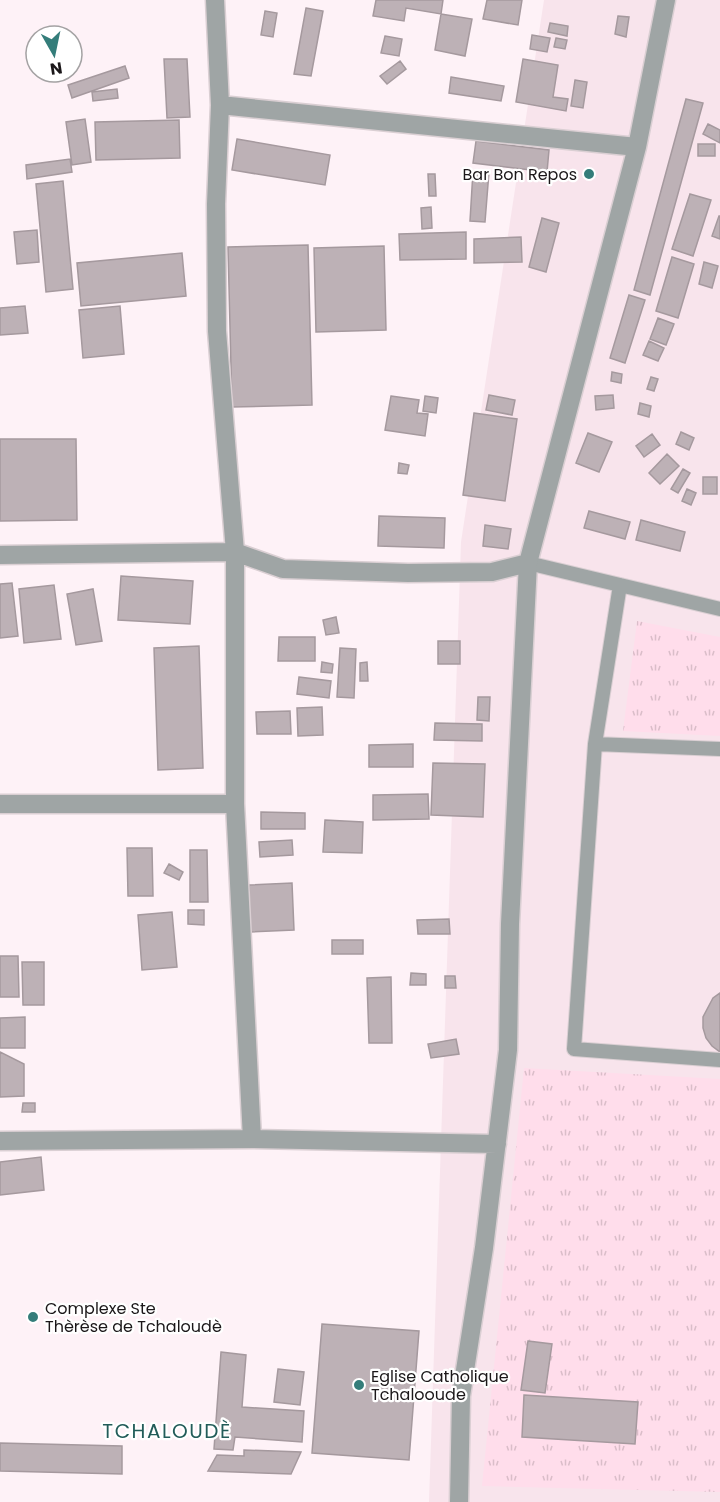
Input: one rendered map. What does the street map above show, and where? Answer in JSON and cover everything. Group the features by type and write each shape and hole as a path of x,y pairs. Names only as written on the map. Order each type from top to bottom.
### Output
{"street":[{"path":"215,0 220,105 216,204 217,331 235,552 235,804 252,1139"},
{"path":"459,1502 461,1396 484,1248 508,1050 510,924 528,562 637,147 666,0"},
{"path":"220,105 637,147"},
{"path":"0,555 235,552 283,569 408,573 492,572 528,562"},
{"path":"0,804 235,804"},
{"path":"0,1141 252,1139 497,1143"}],"lane":[{"path":"528,562 720,609"},
{"path":"620,585 595,744 574,1049 720,1060"},
{"path":"595,744 720,749"}],"shaded area":[{"path":"544,0 720,0 720,1502 429,1502 461,542"}],"green space":[{"path":"637,621 720,637 720,736 623,731"},
{"path":"524,1068 720,1079 720,1492 482,1486"}],"building":[{"path":"376,0 443,0 441,14 406,8 404,21 373,16"},
{"path":"487,0 522,0 518,25 483,19"},
{"path":"306,8 323,11 311,76 294,74"},
{"path":"265,11 277,13 273,37 261,35"},
{"path":"441,14 472,19 465,56 435,50"},
{"path":"618,16 629,17 626,37 615,34"},
{"path":"550,23 568,26 567,36 548,32"},
{"path":"532,35 550,38 547,52 530,49"},
{"path":"385,36 402,39 399,56 381,53"},
{"path":"556,38 567,40 565,49 554,47"},
{"path":"164,59 187,59 190,117 167,118"},
{"path":"523,59 558,65 553,97 568,99 566,111 516,102"},
{"path":"400,61 406,69 387,84 380,76"},
{"path":"125,66 129,78 72,98 68,85 84,84 84,80"},
{"path":"451,77 504,86 501,101 449,93"},
{"path":"575,80 587,82 583,108 571,106"},
{"path":"117,89 118,98 93,101 92,92"},
{"path":"686,99 703,103 650,295 634,290"},
{"path":"85,119 91,162 72,165 66,122"},
{"path":"179,120 180,158 96,160 95,122"},
{"path":"708,124 720,130 720,143 703,134"},
{"path":"237,139 330,155 325,185 232,170"},
{"path":"476,141 549,150 547,172 473,163"},
{"path":"698,144 715,144 715,156 698,156"},
{"path":"70,159 72,172 27,179 26,165"},
{"path":"473,171 489,172 485,222 470,221"},
{"path":"428,174 435,174 436,196 429,196"},
{"path":"63,181 73,289 46,292 36,184"},
{"path":"690,194 711,200 693,256 672,249"},
{"path":"431,207 432,228 422,229 421,208"},
{"path":"720,216 720,239 712,236"},
{"path":"542,218 559,223 546,272 529,267"},
{"path":"37,230 39,262 17,264 14,232"},
{"path":"466,232 466,259 400,260 399,234"},
{"path":"521,237 522,262 474,263 474,239"},
{"path":"308,245 312,405 232,407 228,247"},
{"path":"384,246 386,330 316,332 314,248"},
{"path":"182,253 186,296 81,306 77,263"},
{"path":"672,257 694,264 678,318 656,311"},
{"path":"704,262 718,266 712,288 699,284"},
{"path":"629,295 645,300 625,363 610,358"},
{"path":"25,306 28,333 0,335 0,308"},
{"path":"120,306 124,354 83,358 79,310"},
{"path":"658,318 674,324 666,345 650,339"},
{"path":"649,341 664,348 658,361 643,355"},
{"path":"612,372 622,374 621,383 611,381"},
{"path":"651,377 658,379 654,391 647,389"},
{"path":"489,395 515,400 512,415 486,410"},
{"path":"613,395 614,408 596,410 595,396"},
{"path":"391,396 419,400 417,413 428,414 425,436 385,430"},
{"path":"425,396 438,398 436,413 423,411"},
{"path":"640,403 651,406 649,417 638,414"},
{"path":"474,413 517,419 505,501 463,495"},
{"path":"681,432 694,438 689,450 676,444"},
{"path":"588,433 612,442 599,472 576,463"},
{"path":"652,434 660,445 644,457 636,446"},
{"path":"0,439 76,439 77,520 0,521"},
{"path":"667,454 679,466 660,484 649,473"},
{"path":"399,463 409,465 407,474 398,473"},
{"path":"683,469 690,473 678,493 671,489"},
{"path":"703,477 717,477 717,494 703,494"},
{"path":"687,489 696,493 691,505 682,501"},
{"path":"589,511 630,522 625,539 584,528"},
{"path":"379,516 445,518 444,548 378,546"},
{"path":"641,520 685,532 680,551 636,540"},
{"path":"485,525 511,529 508,549 483,546"},
{"path":"121,576 193,581 190,624 118,620"},
{"path":"12,583 18,636 0,638 0,584"},
{"path":"54,585 61,639 24,643 19,589"},
{"path":"93,589 102,641 76,645 67,594"},
{"path":"336,617 339,633 326,635 323,620"},
{"path":"279,637 315,637 315,661 278,661"},
{"path":"438,641 460,641 460,664 438,664"},
{"path":"199,646 203,768 158,770 154,648"},
{"path":"340,648 356,649 354,698 337,697"},
{"path":"322,662 333,664 332,673 321,672"},
{"path":"367,662 368,681 360,681 360,663"},
{"path":"299,677 331,681 329,698 297,694"},
{"path":"478,697 490,697 489,721 477,720"},
{"path":"322,707 323,735 298,736 297,708"},
{"path":"290,711 291,734 257,734 256,712"},
{"path":"435,723 482,724 482,741 434,740"},
{"path":"413,744 413,767 369,767 369,745"},
{"path":"433,763 485,764 483,817 431,815"},
{"path":"428,794 429,819 373,820 373,795"},
{"path":"261,812 305,813 305,829 261,829"},
{"path":"325,820 363,822 362,853 323,852"},
{"path":"292,840 293,855 260,857 259,842"},
{"path":"127,848 152,848 153,896 128,896"},
{"path":"190,850 207,850 208,902 190,902"},
{"path":"169,864 183,872 179,880 164,873"},
{"path":"292,883 294,930 250,932 249,885"},
{"path":"188,910 204,910 204,925 188,924"},
{"path":"172,912 177,967 142,970 138,915"},
{"path":"449,919 450,934 418,934 417,920"},
{"path":"332,940 363,940 363,954 332,954"},
{"path":"0,956 18,956 19,997 0,997"},
{"path":"22,962 44,962 44,1005 23,1005"},
{"path":"411,973 426,974 426,985 410,985"},
{"path":"445,976 455,976 456,988 445,988"},
{"path":"391,977 392,1043 369,1043 367,978"},
{"path":"720,993 720,1052 706,1038 703,1017 713,998"},
{"path":"25,1017 25,1048 0,1048 0,1018"},
{"path":"456,1039 459,1054 431,1058 428,1044"},
{"path":"0,1052 24,1064 24,1096 0,1097"},
{"path":"23,1103 35,1103 35,1112 22,1112"},
{"path":"41,1157 44,1190 0,1195 0,1162"},
{"path":"322,1324 419,1331 409,1460 312,1453"},
{"path":"528,1341 552,1344 545,1393 521,1390"},
{"path":"221,1352 246,1355 242,1407 304,1411 302,1442 235,1437 233,1450 214,1449"},
{"path":"278,1369 304,1372 300,1405 274,1402"},
{"path":"524,1395 638,1402 635,1444 522,1437"},
{"path":"0,1443 122,1446 122,1474 0,1471"},
{"path":"244,1450 301,1452 291,1474 208,1471 217,1455 244,1456"}],"place":[{"name":"Bar Bon Repos","path":"589,174"},
{"name":"Complexe Ste Thèrèse de Tchaloudè","path":"33,1317"},
{"name":"Eglise Catholique Tchalooude","path":"359,1385"}],"district":[{"name":"TCHALOUDÈ","path":"167,1431"}]}
